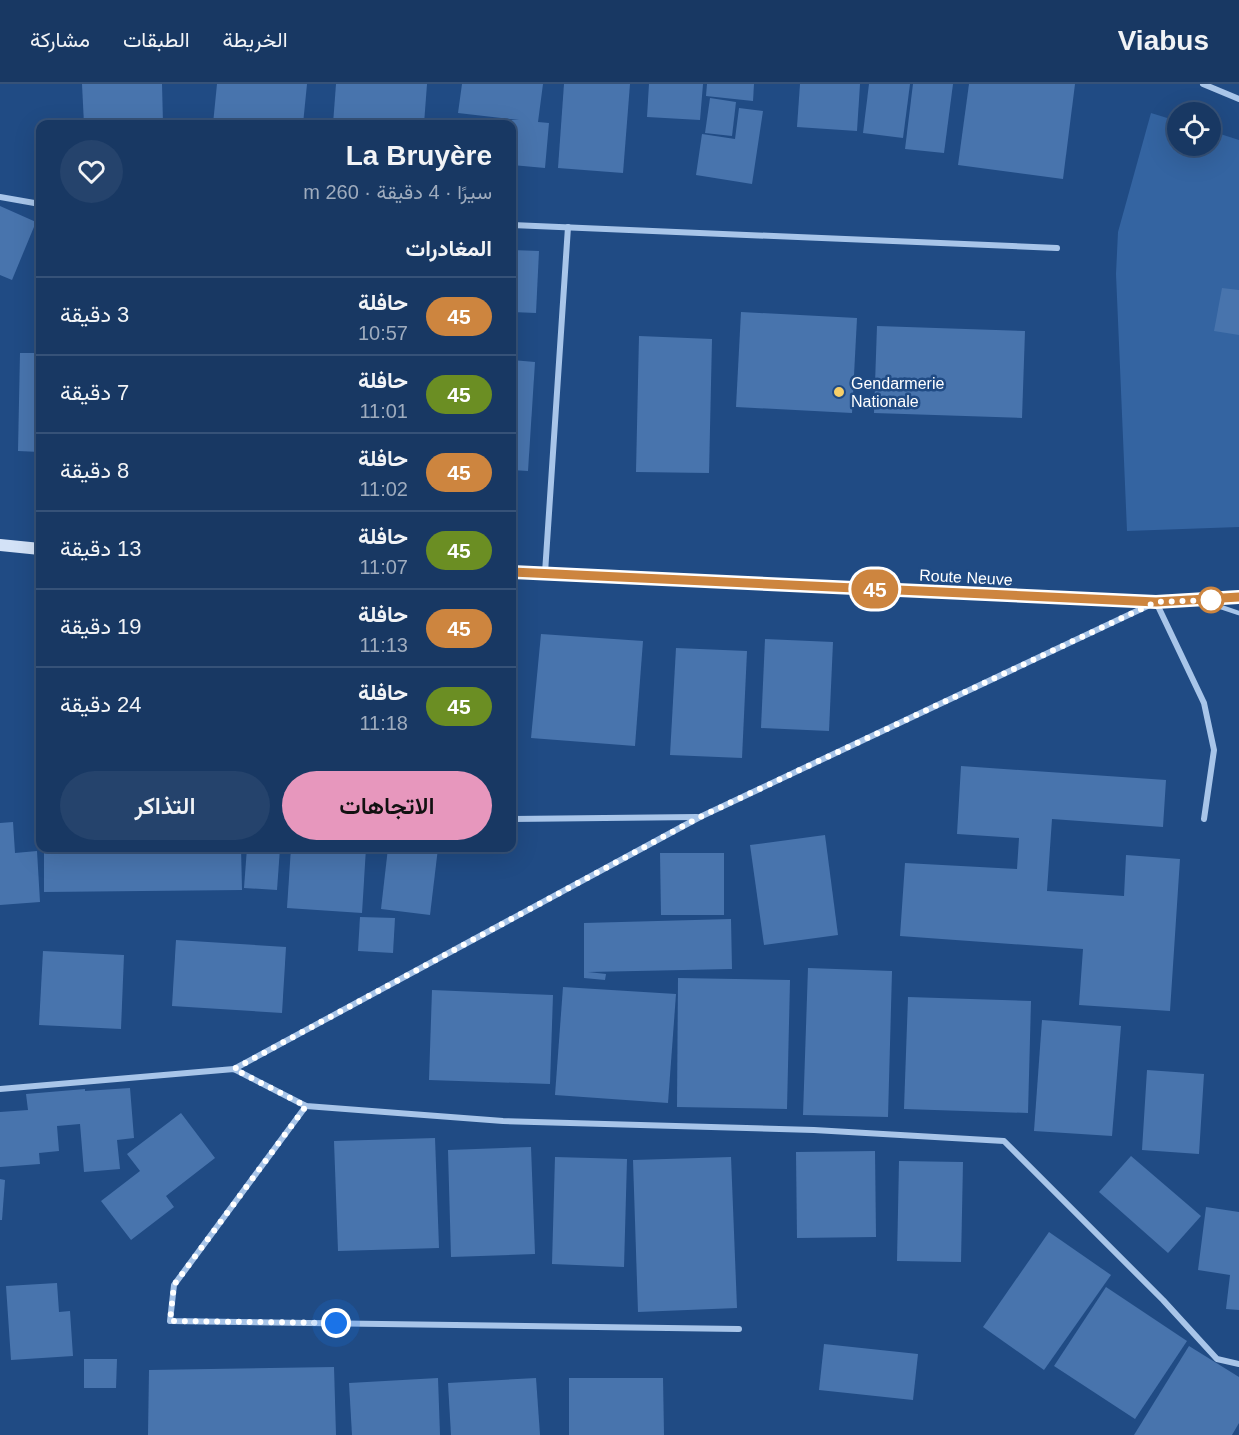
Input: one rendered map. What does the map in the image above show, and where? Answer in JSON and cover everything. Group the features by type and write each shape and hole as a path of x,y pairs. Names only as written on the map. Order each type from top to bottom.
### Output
{"main road":[{"path":"0,546 36,549"},
{"name":"Route Neuve","path":"516,572 1156,602 1239,597"}],"street":[{"path":"1203,84 1239,99"},
{"path":"0,197 36,203"},
{"path":"516,225 1057,248"},
{"path":"545,573 568,227"},
{"path":"0,1089 234,1069 700,817 1156,602 1204,703 1214,750 1204,819"},
{"path":"516,819 700,817"},
{"path":"234,1069 306,1106 503,1121 814,1130 1004,1141 1163,1300 1217,1359 1239,1364"},
{"path":"306,1106 174,1285 170,1321 740,1329"}],"lane":[{"path":"1201,601 1239,613"}],"shaded area":[{"path":"1151,113 1167,118 1167,156 1221,156 1221,134 1239,140 1239,527 1127,531 1116,274 1118,232"}],"building":[{"path":"82,84 162,84 163,120 84,120"},
{"path":"217,84 307,84 303,120 213,120"},
{"path":"336,84 427,84 424,120 333,120"},
{"path":"462,84 543,84 538,122 549,123 545,168 516,165 516,120 519,120 458,113"},
{"path":"564,84 630,84 623,173 558,168"},
{"path":"649,84 703,84 700,120 647,117"},
{"path":"707,84 754,84 753,101 706,96"},
{"path":"800,84 860,84 857,131 797,127"},
{"path":"869,84 910,84 903,138 863,133"},
{"path":"913,84 953,84 944,153 905,149"},
{"path":"969,84 1075,84 1063,179 958,165"},
{"path":"710,98 736,102 732,136 705,133"},
{"path":"739,108 763,111 752,184 696,175 702,134 735,139"},
{"path":"0,206 36,222 12,280 0,275"},
{"path":"516,250 539,251 536,313 516,312"},
{"path":"1222,288 1239,290 1239,335 1214,331"},
{"path":"741,312 857,318 852,413 736,407"},
{"path":"877,326 1025,331 1022,418 874,413"},
{"path":"639,336 712,339 709,473 636,472"},
{"path":"20,353 36,353 36,452 18,451"},
{"path":"516,360 535,362 528,471 516,470"},
{"path":"541,634 643,641 635,746 531,738"},
{"path":"765,639 833,642 829,731 761,728"},
{"path":"676,648 747,651 742,758 670,755"},
{"path":"961,766 1166,780 1163,827 1052,819 1047,891 1124,896 1126,855 1180,859 1170,1011 1079,1005 1083,949 900,936 905,863 1017,869 1019,838 957,834"},
{"path":"13,822 15,853 37,852 40,902 0,905 0,823"},
{"path":"825,835 838,935 764,945 750,845"},
{"path":"44,852 241,852 242,890 44,892"},
{"path":"247,852 280,852 277,890 244,888"},
{"path":"291,852 366,852 362,913 287,908"},
{"path":"388,852 438,852 430,915 381,909"},
{"path":"660,853 724,853 724,915 661,915"},
{"path":"360,917 395,918 393,953 358,951"},
{"path":"731,919 732,969 588,972 606,974 605,980 584,978 584,923"},
{"path":"176,940 286,947 282,1013 172,1006"},
{"path":"43,951 124,955 121,1029 39,1025"},
{"path":"808,968 892,971 888,1117 803,1115"},
{"path":"678,978 790,980 787,1109 677,1107"},
{"path":"563,987 676,994 668,1103 555,1095"},
{"path":"432,990 553,995 550,1084 429,1080"},
{"path":"908,997 1031,1001 1028,1113 904,1109"},
{"path":"1042,1020 1121,1026 1112,1136 1034,1131"},
{"path":"1147,1070 1204,1074 1199,1154 1142,1150"},
{"path":"130,1088 134,1138 117,1140 120,1169 84,1172 80,1124 57,1126 59,1151 39,1153 40,1164 0,1167 0,1112 28,1110 26,1094"},
{"path":"181,1113 215,1158 166,1196 174,1207 131,1240 101,1201 140,1171 127,1154"},
{"path":"435,1138 439,1248 338,1251 334,1141"},
{"path":"531,1147 535,1254 451,1257 448,1150"},
{"path":"875,1151 876,1237 797,1238 796,1152"},
{"path":"1131,1156 1201,1216 1168,1253 1099,1192"},
{"path":"555,1157 627,1159 624,1267 552,1264"},
{"path":"731,1157 737,1308 638,1312 633,1160"},
{"path":"899,1161 963,1162 961,1262 897,1261"},
{"path":"0,1179 5,1180 2,1220 0,1220"},
{"path":"1206,1207 1239,1212 1239,1310 1226,1309 1230,1275 1198,1270"},
{"path":"1049,1232 1111,1275 1044,1370 983,1327"},
{"path":"57,1283 59,1312 70,1311 73,1356 11,1360 6,1286"},
{"path":"1106,1287 1187,1341 1135,1419 1054,1366"},
{"path":"824,1344 918,1354 913,1400 819,1390"},
{"path":"1189,1346 1239,1377 1239,1423 1232,1435 1134,1435"},
{"path":"84,1359 117,1359 116,1388 84,1388"},
{"path":"334,1367 336,1435 148,1435 149,1370"},
{"path":"438,1378 440,1435 352,1435 349,1383"},
{"path":"536,1378 540,1435 451,1435 448,1383"},
{"path":"569,1378 663,1378 664,1435 569,1435"}],"bus line":[{"name":"45","path":"516,572 1156,602 1239,597"}],"place":[{"name":"Gendarmerie Nationale","path":"839,392"}],"route":[{"path":"336,1323 170,1321 174,1285 306,1106 234,1069 700,817 1156,602 1211,600"}]}
